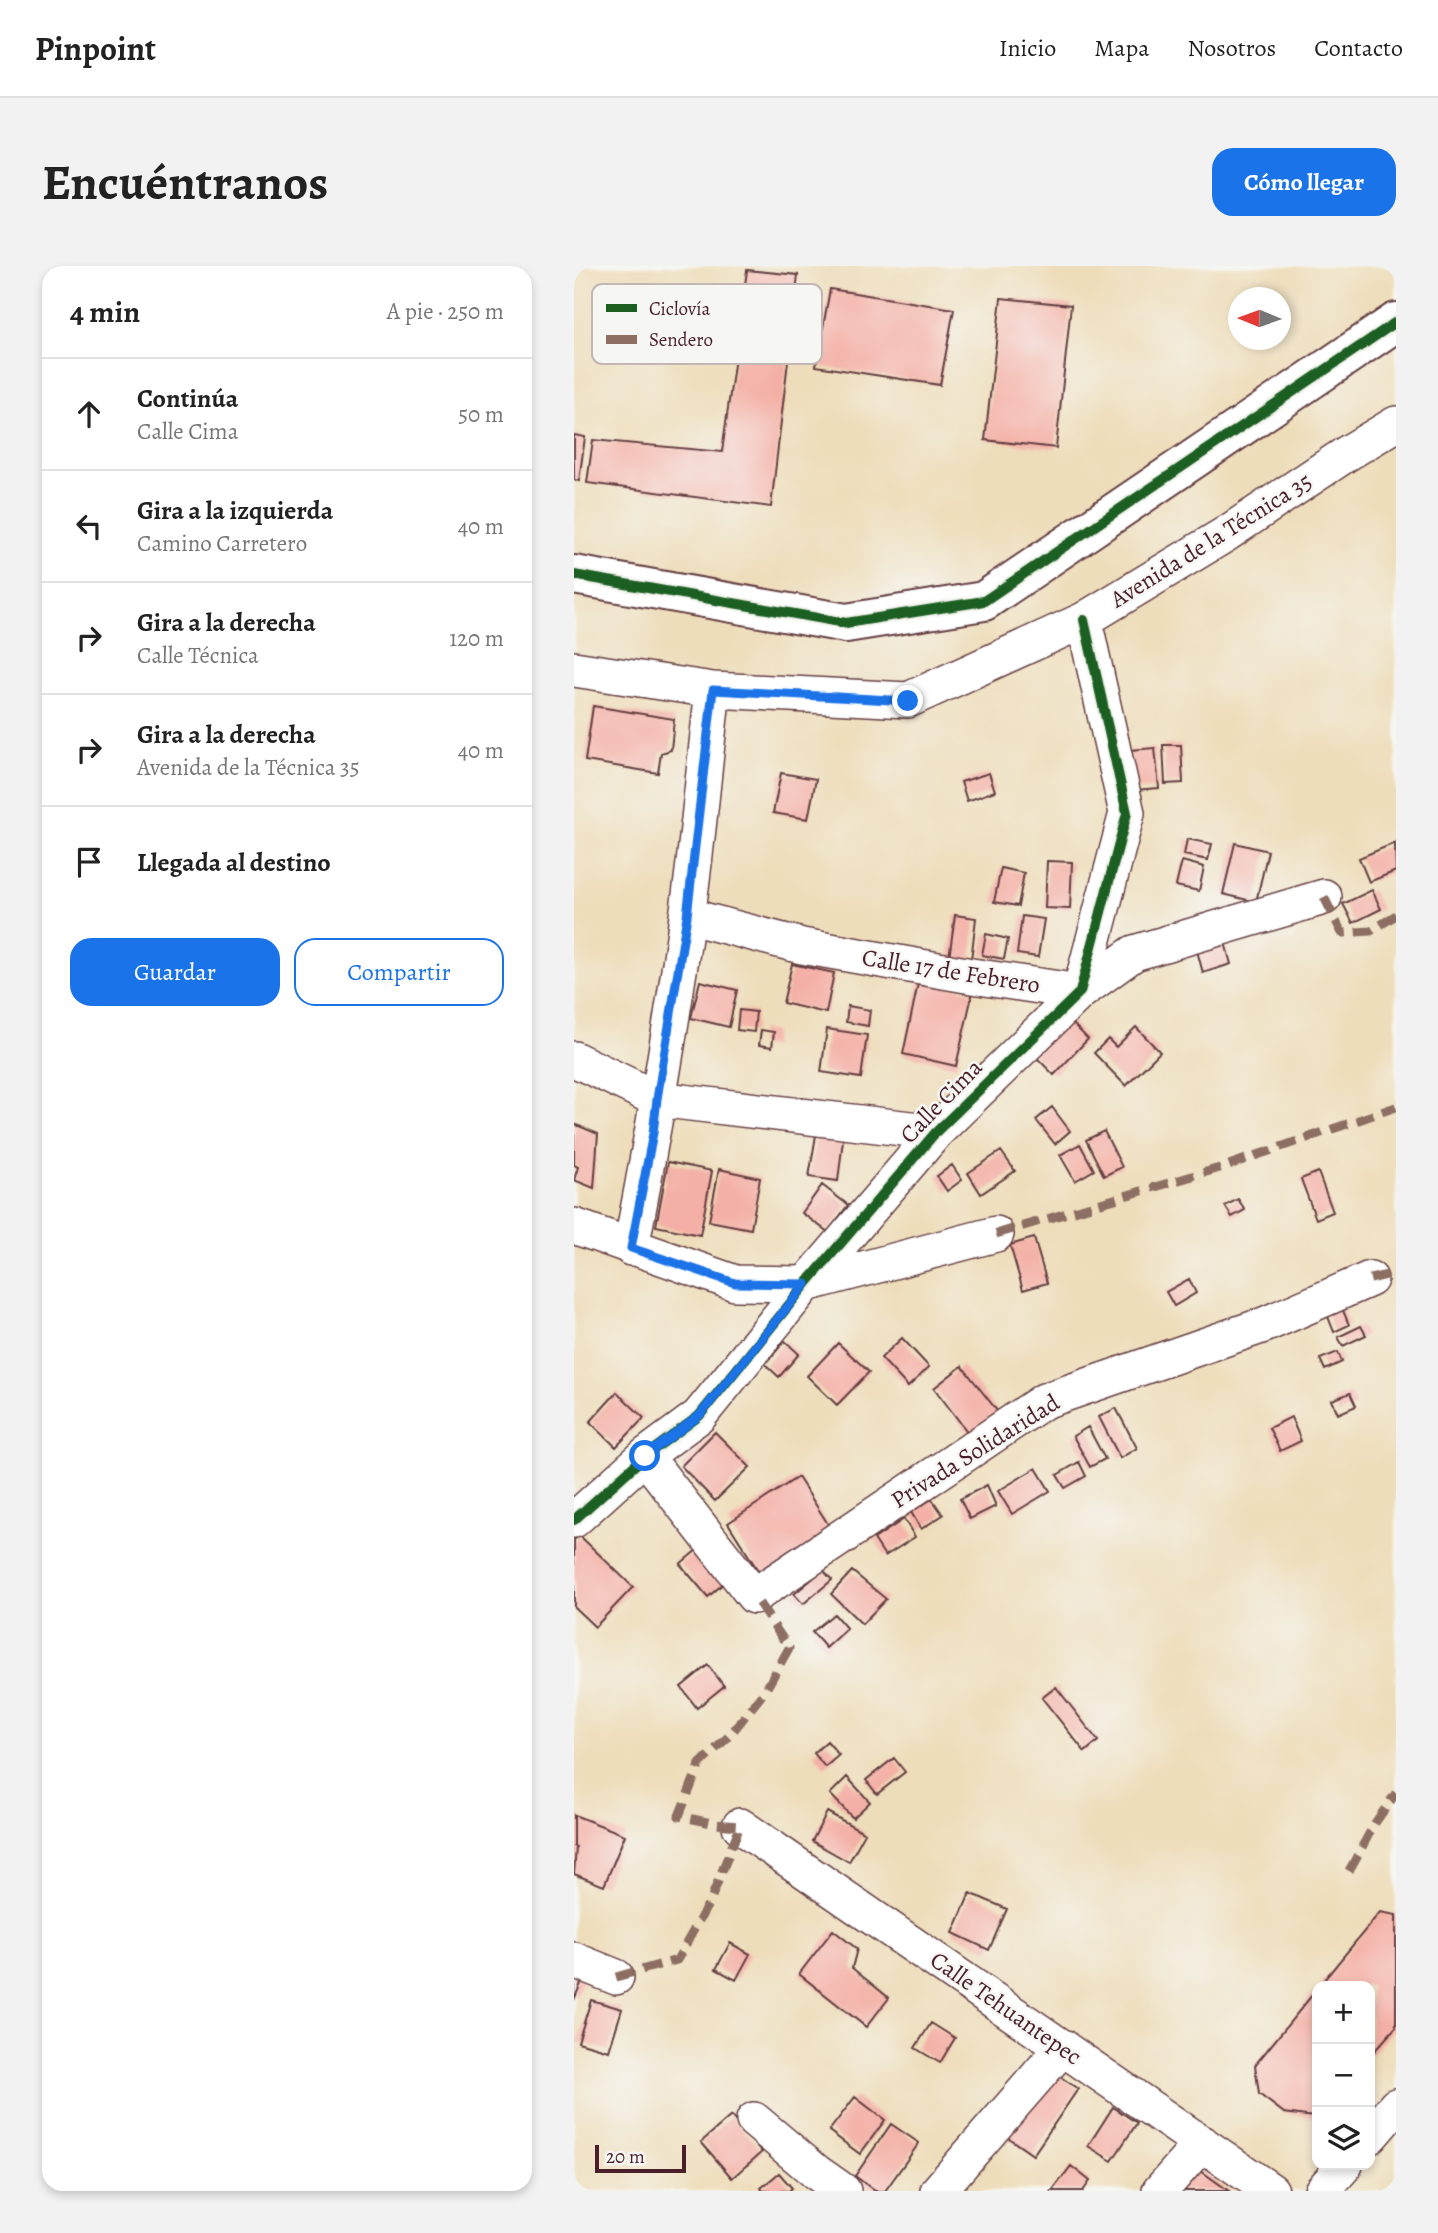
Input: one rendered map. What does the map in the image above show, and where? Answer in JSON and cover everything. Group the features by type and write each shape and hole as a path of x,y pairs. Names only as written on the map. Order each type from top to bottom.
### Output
{"street":[{"path":"574,575 846,623 984,601 1396,322"},
{"name":"Avenida de la Técnica 35","path":"574,669 713,690 908,701 1084,620 1226,534 1396,424"},
{"path":"1080,992 1127,813 1084,620"},
{"path":"631,1248 653,1133 687,916 713,690"},
{"path":"1080,992 1134,953 1324,897"},
{"name":"Calle 17 de Febrero","path":"687,916 802,946 1080,992"},
{"name":"Calle Cima","path":"574,1520 645,1456 699,1416 806,1284 936,1132 1080,992"},
{"path":"574,1059 657,1099 936,1132"},
{"path":"574,1226 735,1283 806,1284 996,1234"},
{"name":"Privada Solidaridad","path":"645,1456 754,1596 1044,1401 1264,1325 1370,1279"},
{"name":"Calle Tehuantepec","path":"740,1826 1271,2191"},
{"path":"574,1960 616,1977"},
{"path":"938,2191 1063,2047"},
{"path":"1375,2130 1396,2106"},
{"path":"754,2120 843,2191"},
{"path":"1160,2191 1202,2143"},
{"path":"1322,2191 1341,2170"}],"building":[{"path":"747,270 798,275 797,284 745,284"},
{"path":"830,289 954,309 940,385 816,366 822,364 822,333"},
{"path":"1001,298 1071,305 1056,448 985,440"},
{"path":"734,364 788,364 771,507 587,483 593,440 722,452"},
{"path":"574,435 585,437 579,481 574,480"},
{"path":"593,706 674,719 671,750 661,753 658,773 585,761"},
{"path":"1163,745 1181,745 1183,783 1165,784"},
{"path":"1155,748 1159,788 1134,790 1130,750"},
{"path":"781,773 816,779 808,819 773,813"},
{"path":"989,773 995,791 967,801 961,782"},
{"path":"1187,839 1212,844 1208,860 1184,855"},
{"path":"1235,843 1268,851 1256,902 1223,894"},
{"path":"1395,843 1396,871 1369,882 1359,858"},
{"path":"1047,861 1072,862 1070,909 1045,908"},
{"path":"1182,861 1204,867 1199,891 1176,886"},
{"path":"1001,868 1024,873 1018,906 994,902"},
{"path":"1372,890 1381,909 1353,923 1343,904"},
{"path":"955,915 976,918 971,960 949,958"},
{"path":"1022,916 1044,919 1038,957 1017,954"},
{"path":"986,934 1008,939 1004,959 982,955"},
{"path":"1224,939 1231,964 1203,973 1196,947"},
{"path":"792,964 834,973 826,1013 783,1003"},
{"path":"919,979 973,991 956,1066 903,1054"},
{"path":"700,981 737,990 729,1027 691,1018"},
{"path":"848,1006 870,1010 868,1026 846,1022"},
{"path":"739,1010 756,1012 754,1032 737,1030"},
{"path":"1067,1018 1088,1039 1054,1075 1033,1054"},
{"path":"1136,1027 1160,1052 1126,1086 1094,1053 1108,1039 1116,1047"},
{"path":"827,1029 867,1035 861,1078 821,1072"},
{"path":"761,1030 774,1032 772,1047 759,1045"},
{"path":"1052,1107 1070,1131 1055,1144 1036,1120"},
{"path":"574,1124 598,1134 594,1188 574,1180 578,1167 574,1165"},
{"path":"817,1129 844,1131 838,1181 809,1177"},
{"path":"1104,1131 1122,1167 1104,1176 1086,1140"},
{"path":"1080,1144 1094,1170 1075,1181 1060,1155"},
{"path":"1001,1151 1015,1171 981,1194 968,1173"},
{"path":"668,1162 712,1171 700,1235 656,1226"},
{"path":"952,1165 962,1180 947,1191 937,1176"},
{"path":"719,1169 760,1178 751,1229 709,1221"},
{"path":"1318,1172 1333,1212 1316,1219 1301,1179"},
{"path":"822,1185 848,1205 828,1232 802,1213"},
{"path":"1238,1199 1245,1210 1232,1217 1225,1206"},
{"path":"1034,1238 1047,1283 1023,1290 1010,1245"},
{"path":"1189,1279 1196,1293 1174,1306 1166,1292"},
{"path":"1340,1303 1349,1325 1334,1332 1325,1309"},
{"path":"1361,1326 1366,1335 1343,1346 1338,1337"},
{"path":"902,1338 929,1367 908,1387 881,1358"},
{"path":"785,1341 799,1354 779,1377 765,1364"},
{"path":"838,1343 869,1372 837,1405 807,1376"},
{"path":"1338,1352 1342,1362 1325,1370 1320,1359"},
{"path":"962,1366 998,1412 969,1434 934,1388"},
{"path":"617,1392 644,1418 616,1447 590,1422"},
{"path":"1350,1393 1356,1406 1338,1414 1332,1400"},
{"path":"1116,1408 1137,1448 1120,1458 1099,1417"},
{"path":"1291,1417 1301,1441 1280,1451 1269,1428"},
{"path":"1088,1427 1105,1459 1090,1467 1073,1436"},
{"path":"715,1432 750,1467 715,1501 681,1466"},
{"path":"1079,1462 1086,1476 1065,1488 1057,1475"},
{"path":"1036,1468 1050,1491 1012,1514 998,1491"},
{"path":"798,1477 835,1535 764,1580 728,1523"},
{"path":"987,1485 996,1506 970,1519 960,1499"},
{"path":"932,1499 943,1515 921,1529 911,1512"},
{"path":"904,1519 915,1537 885,1556 874,1539"},
{"path":"579,1535 633,1587 595,1627 574,1607 574,1540"},
{"path":"698,1549 725,1582 708,1597 680,1564"},
{"path":"823,1570 832,1580 803,1604 794,1594"},
{"path":"852,1571 886,1599 862,1624 831,1594"},
{"path":"834,1614 847,1629 826,1648 812,1632"},
{"path":"708,1665 724,1686 697,1708 681,1687"},
{"path":"1056,1687 1098,1741 1085,1752 1042,1698"},
{"path":"827,1741 839,1755 825,1767 814,1753"},
{"path":"894,1758 905,1772 877,1794 866,1780"},
{"path":"847,1777 870,1802 853,1818 830,1794"},
{"path":"827,1812 865,1833 849,1862 812,1841"},
{"path":"574,1815 625,1835 604,1886 574,1874"},
{"path":"970,1893 1007,1909 989,1950 953,1933"},
{"path":"1380,1912 1396,1915 1396,2027 1375,2050 1375,1981 1323,1981"},
{"path":"833,1930 857,1949 852,1968 889,1998 866,2027 799,1974"},
{"path":"730,1943 750,1954 736,1980 716,1969"},
{"path":"574,1971 584,1976 574,2000"},
{"path":"1312,1995 1312,2117 1284,2113 1259,2094 1255,2065"},
{"path":"591,2000 622,2009 609,2051 578,2042"},
{"path":"931,2023 955,2038 940,2063 915,2048"},
{"path":"1052,2071 1078,2089 1033,2155 1007,2137"},
{"path":"855,2097 885,2120 860,2154 829,2131"},
{"path":"1113,2107 1137,2123 1112,2161 1088,2146"},
{"path":"731,2116 762,2152 732,2178 701,2142"},
{"path":"891,2124 919,2143 885,2191 875,2191 855,2176"},
{"path":"1187,2161 1229,2191 1166,2191"},
{"path":"1071,2166 1090,2181 1083,2191 1052,2191"},
{"path":"779,2173 792,2188 789,2191 763,2191 761,2188"}],"marked path":[{"path":"1324,897 1342,933 1371,931 1396,915"},
{"path":"996,1234 1223,1167 1396,1107"},
{"path":"1370,1279 1396,1273"},
{"path":"616,1977 677,1960 711,1899 740,1826 679,1816 700,1764 730,1735 765,1691 789,1648 754,1596"},
{"path":"1349,1871 1375,1823 1396,1793"}],"cycle path":[{"path":"574,575 846,623 984,601 1396,322"},
{"path":"574,1520 645,1456 699,1416 806,1284 936,1132 1080,992 1127,813 1084,620"}],"route":[{"path":"645,1456 699,1416 806,1284 735,1283 631,1248 653,1133 687,916 713,690 908,701"}]}
